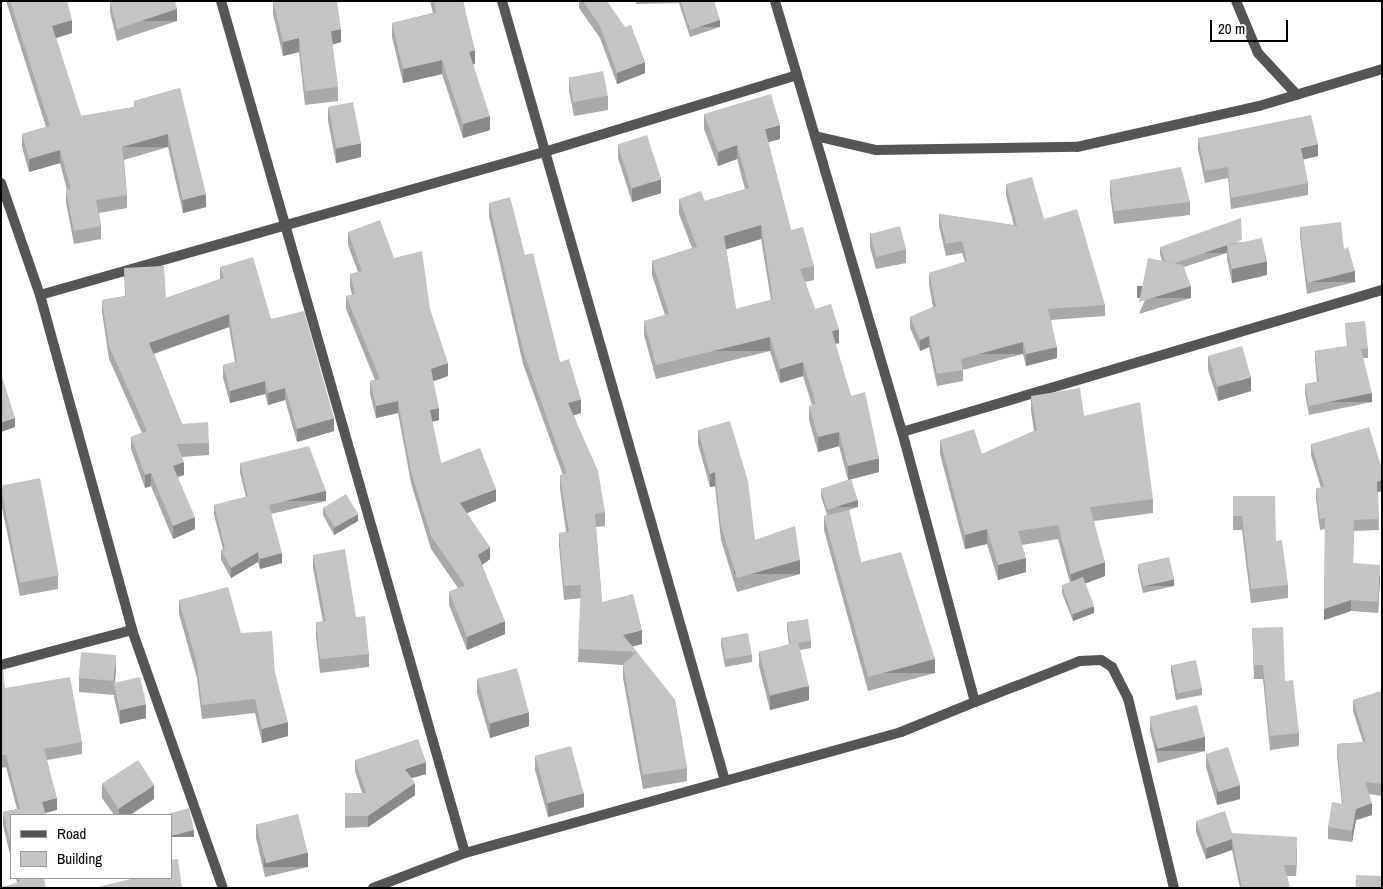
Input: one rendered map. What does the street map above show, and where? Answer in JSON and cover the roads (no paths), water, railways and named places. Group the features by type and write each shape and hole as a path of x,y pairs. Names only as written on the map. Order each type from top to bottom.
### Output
{"street":[{"path":"220,1 287,222 465,853"},
{"path":"502,1 725,781"},
{"path":"775,1 902,432 975,702"},
{"path":"1236,1 1258,52 1297,95"},
{"path":"814,136 885,150 1077,147 1297,95 1382,69"},
{"path":"40,294 287,222 544,152 797,75"},
{"path":"1,183 40,294 132,630 223,888"},
{"path":"902,432 1382,290"},
{"path":"1,665 132,630"},
{"path":"373,888 465,853 901,732 1080,661 1101,660 1112,667 1128,698 1174,888"}]}
